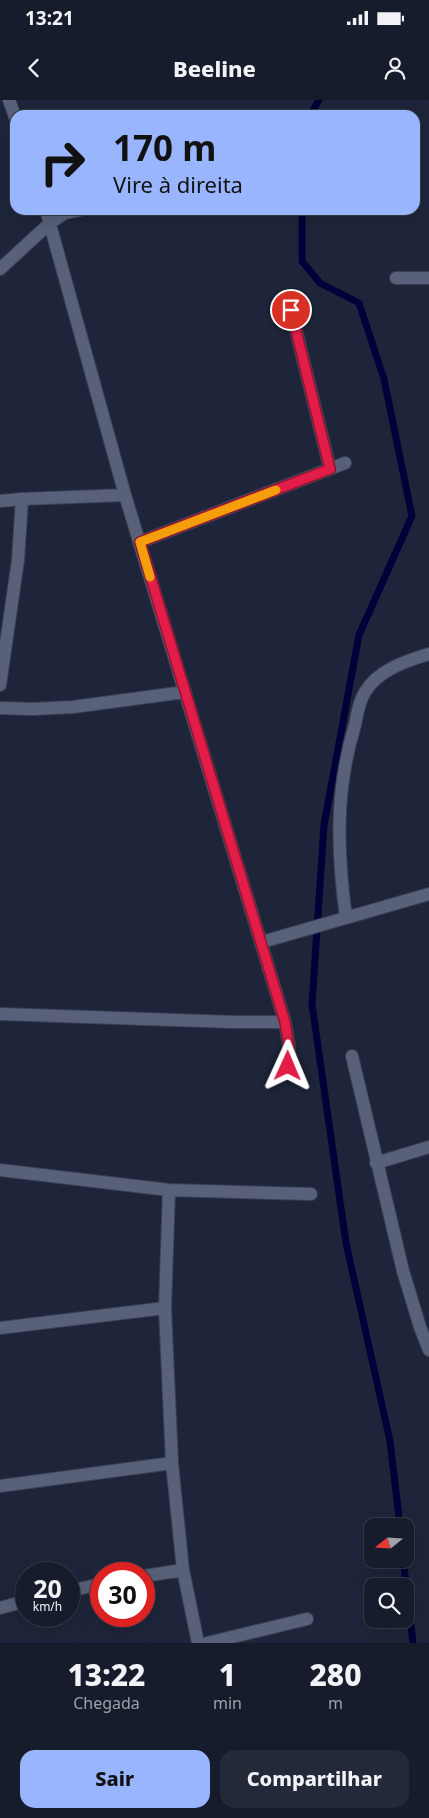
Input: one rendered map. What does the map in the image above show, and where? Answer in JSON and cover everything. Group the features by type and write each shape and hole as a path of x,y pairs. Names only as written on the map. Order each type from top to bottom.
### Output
{"street":[{"path":"48,215 125,496 285,1022 289,1046 288,1066"},
{"path":"0,269 50,223 63,215"},
{"path":"396,278 429,278"},
{"path":"291,310 330,469"},
{"path":"140,542 345,463"},
{"path":"0,501 125,496"},
{"path":"0,685 18,560 22,499"},
{"path":"346,918 340,874 338,819 347,751 364,692 377,677 410,659 429,654"},
{"path":"0,708 73,707 185,692"},
{"path":"262,942 429,894"},
{"path":"0,1014 224,1022 285,1022"},
{"path":"352,1056 403,1271 429,1350"},
{"path":"376,1163 429,1147"},
{"path":"0,1170 169,1190 311,1194"},
{"path":"169,1190 165,1308 172,1463 183,1570 198,1643"},
{"path":"0,1328 165,1308"},
{"path":"0,1486 172,1463"},
{"path":"155,1574 183,1570"},
{"path":"0,1608 15,1604"},
{"path":"207,1643 307,1619"}],"waterway":[{"path":"313,110 319,100"},
{"path":"302,215 302,261 320,283 359,303 384,379 412,516 359,635 324,825 312,1004 346,1243 390,1441 399,1518"},
{"path":"404,1568 413,1643"}],"slow traffic":[{"path":"150,577 140,542 276,490"}],"route":[{"path":"288,1066 289,1046 285,1022 140,542 330,469 291,310"}]}
